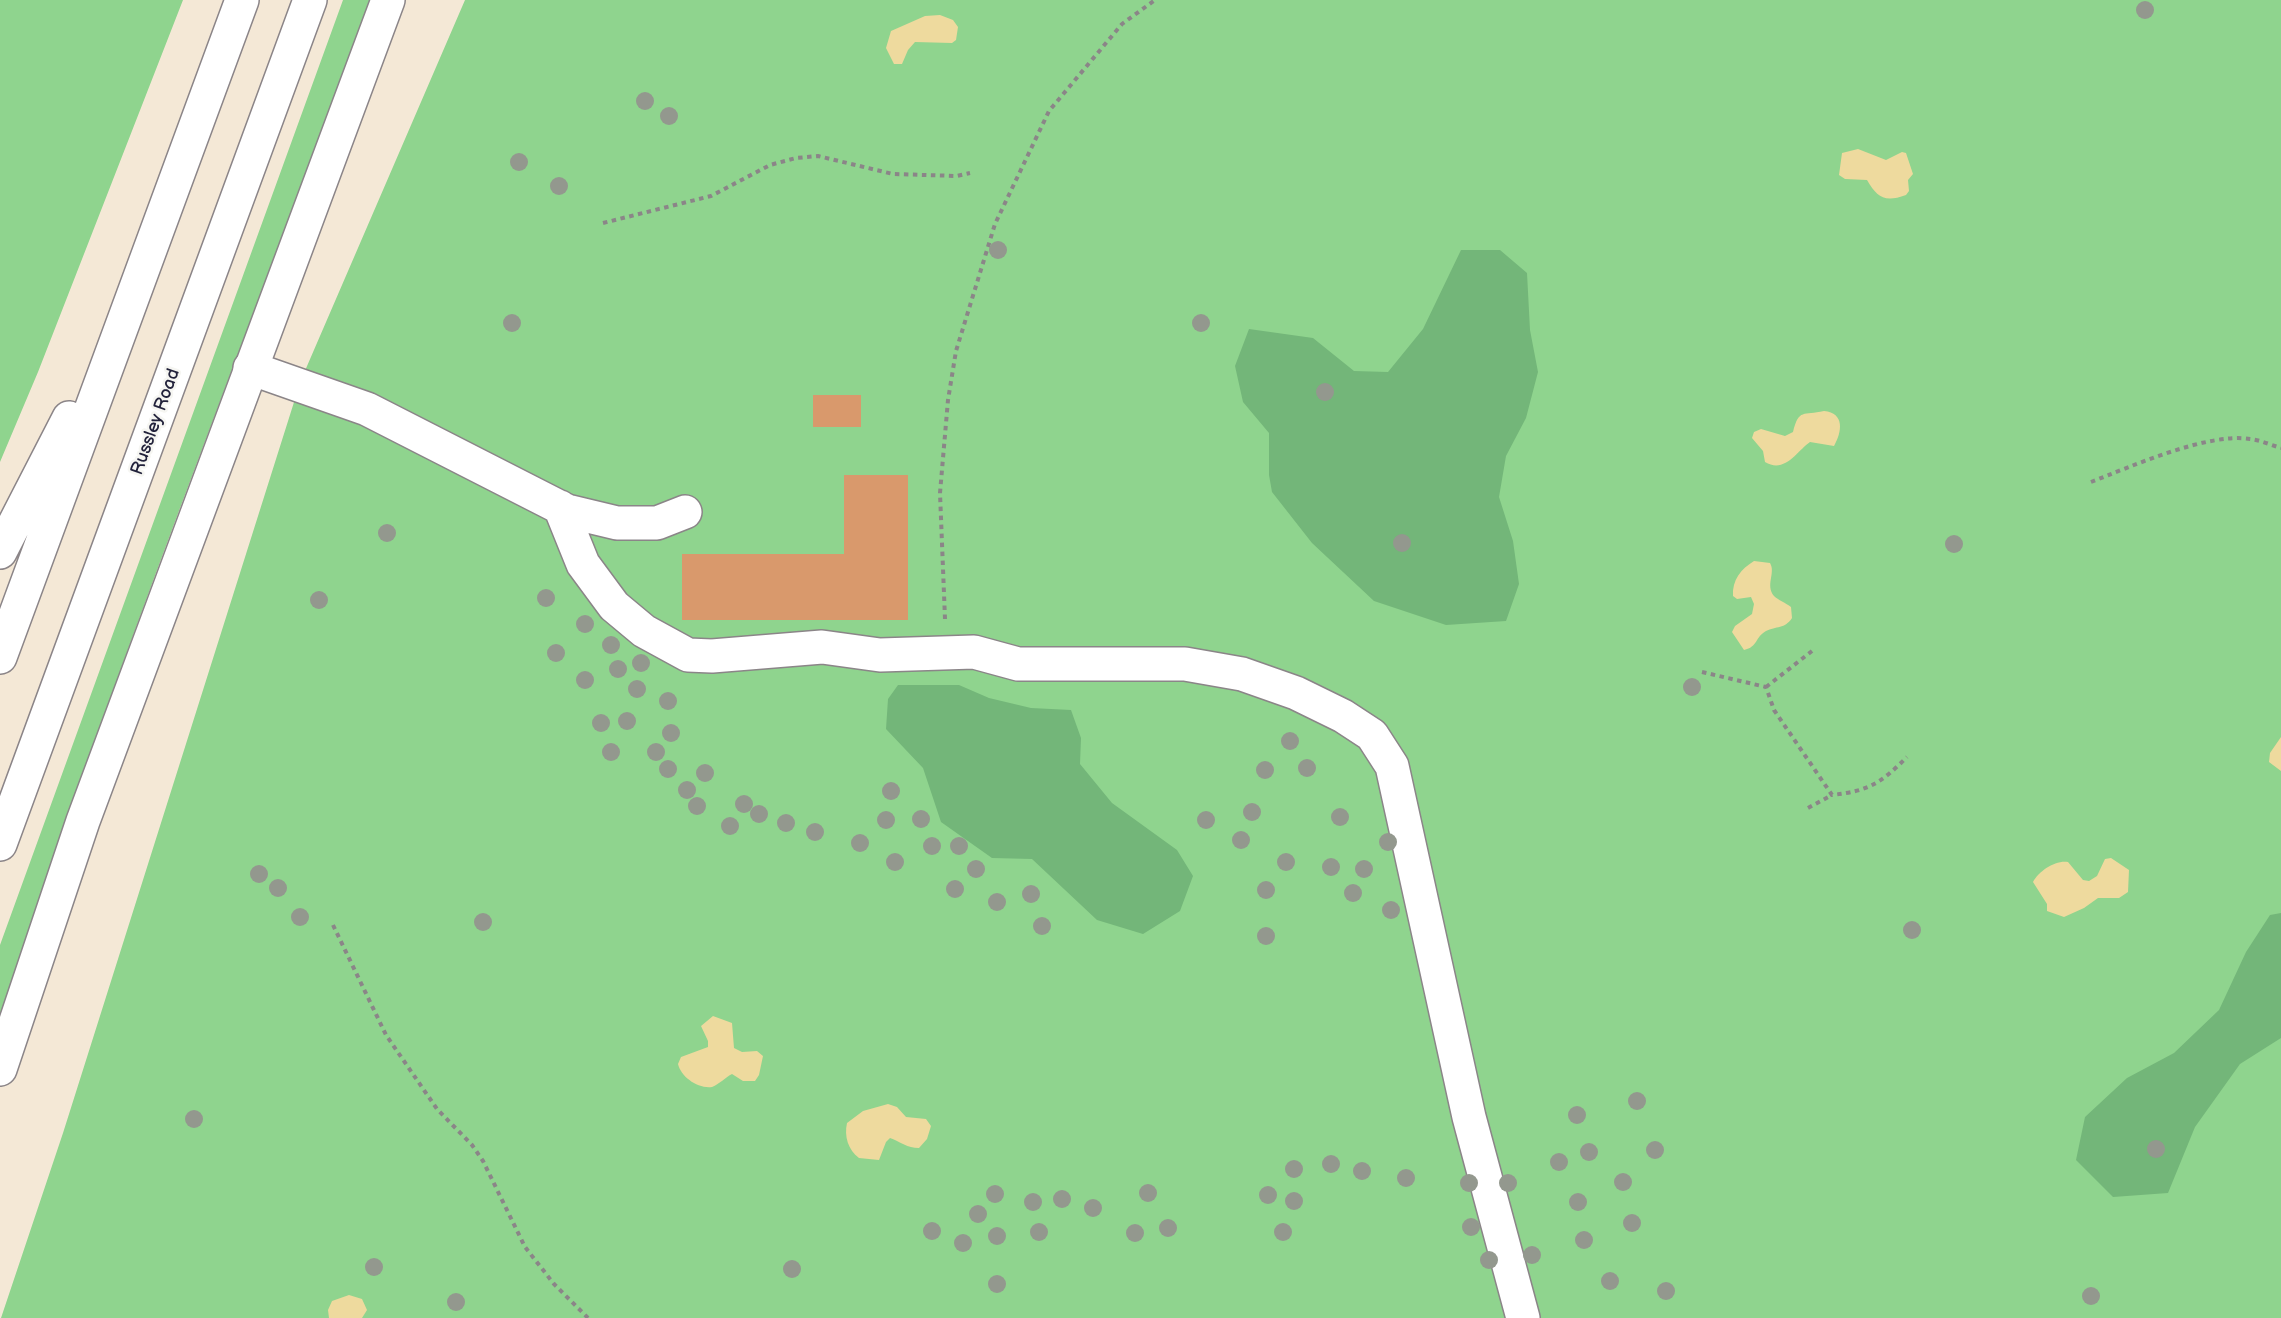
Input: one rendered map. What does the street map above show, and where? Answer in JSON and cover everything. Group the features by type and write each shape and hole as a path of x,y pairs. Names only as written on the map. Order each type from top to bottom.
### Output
{"main road":[{"path":"0,657 242,0"},
{"name":"Russley Road","path":"0,844 310,0"},
{"path":"0,1069 83,821 388,0"},
{"path":"0,552 133,293"},
{"path":"250,368 366,410 560,507 617,523 657,523 685,512"},
{"path":"560,507 583,564 614,606 644,631 688,655 712,656 822,647 880,655 974,652 1018,664 1185,664 1242,675 1296,693 1343,716 1372,735 1392,766 1469,1117 1523,1318"}],"path":[{"path":"946,652 940,493 948,400 956,351 996,224 1049,111 1122,24 1155,0"},
{"path":"603,223 711,196 770,165 796,158 818,156 903,175 957,176 970,172"},
{"path":"2091,482 2162,454 2218,441 2249,438 2281,448"},
{"path":"1766,687 1812,651"},
{"path":"1702,672 1766,687"},
{"path":"1766,687 1774,710 1832,795"},
{"path":"1808,808 1832,795 1870,788 1881,782 1907,757"},
{"path":"333,925 386,1035 437,1109 472,1145 483,1161 525,1247 554,1284 588,1318"}],"green space":[{"path":"0,0 183,0 38,372 0,462"},
{"path":"343,0 372,0 133,636 0,1021 0,945"},
{"path":"465,0 2281,0 2281,1318 1,1318 63,1133 301,380"},
{"path":"1461,250 1500,250 1527,273 1530,330 1538,372 1526,418 1506,456 1499,497 1513,541 1519,584 1506,621 1446,625 1374,601 1312,543 1272,492 1269,475 1269,433 1243,402 1235,366 1249,329 1313,338 1354,371 1388,372 1423,329"},
{"path":"898,685 959,685 989,698 1031,708 1071,710 1081,738 1080,764 1112,803 1177,850 1193,876 1180,911 1143,934 1097,920 1032,859 992,858 941,822 923,768 886,729 888,699"},
{"path":"2281,913 2281,1038 2240,1064 2195,1127 2168,1193 2113,1197 2076,1160 2085,1117 2127,1078 2174,1053 2219,1010 2246,952 2270,915"}],"sand":[{"path":"940,15 953,20 958,27 956,40 952,43 915,42 908,50 902,64 894,64 886,48 891,31 925,16"},
{"path":"1858,149 1886,160 1902,152 1906,153 1913,174 1908,180 1909,191 1906,195 1892,198 1882,197 1874,191 1867,180 1845,179 1839,175 1842,153"},
{"path":"1824,411 1836,415 1839,419 1839,435 1834,446 1810,442 1785,463 1772,465 1765,462 1763,451 1752,438 1754,432 1761,429 1785,436 1793,432 1797,419 1803,414"},
{"path":"1754,561 1770,563 1772,567 1771,592 1791,607 1792,618 1783,626 1766,631 1752,647 1744,650 1732,632 1735,626 1752,614 1754,604 1751,597 1737,599 1733,596 1733,590 1738,576"},
{"path":"2281,737 2281,771 2269,762 2270,753"},
{"path":"2111,858 2129,870 2128,892 2119,898 2098,898 2084,908 2064,917 2047,911 2047,904 2033,882 2043,870 2058,863 2068,862 2083,880 2089,881 2097,876 2105,859"},
{"path":"713,1016 732,1023 734,1048 742,1052 757,1051 763,1056 759,1075 755,1081 743,1081 732,1074 714,1086 707,1087 686,1078 680,1069 678,1064 681,1057 708,1047 708,1041 701,1026"},
{"path":"888,1104 897,1107 906,1117 926,1119 931,1126 927,1139 919,1148 915,1148 890,1138 879,1160 859,1158 852,1151 848,1142 847,1123 863,1111"},
{"path":"349,1295 362,1299 367,1310 362,1318 329,1318 328,1310 332,1301"}],"building":[{"path":"813,395 861,395 861,427 813,427"},
{"path":"844,475 908,475 908,620 682,620 682,554 844,554"}]}
